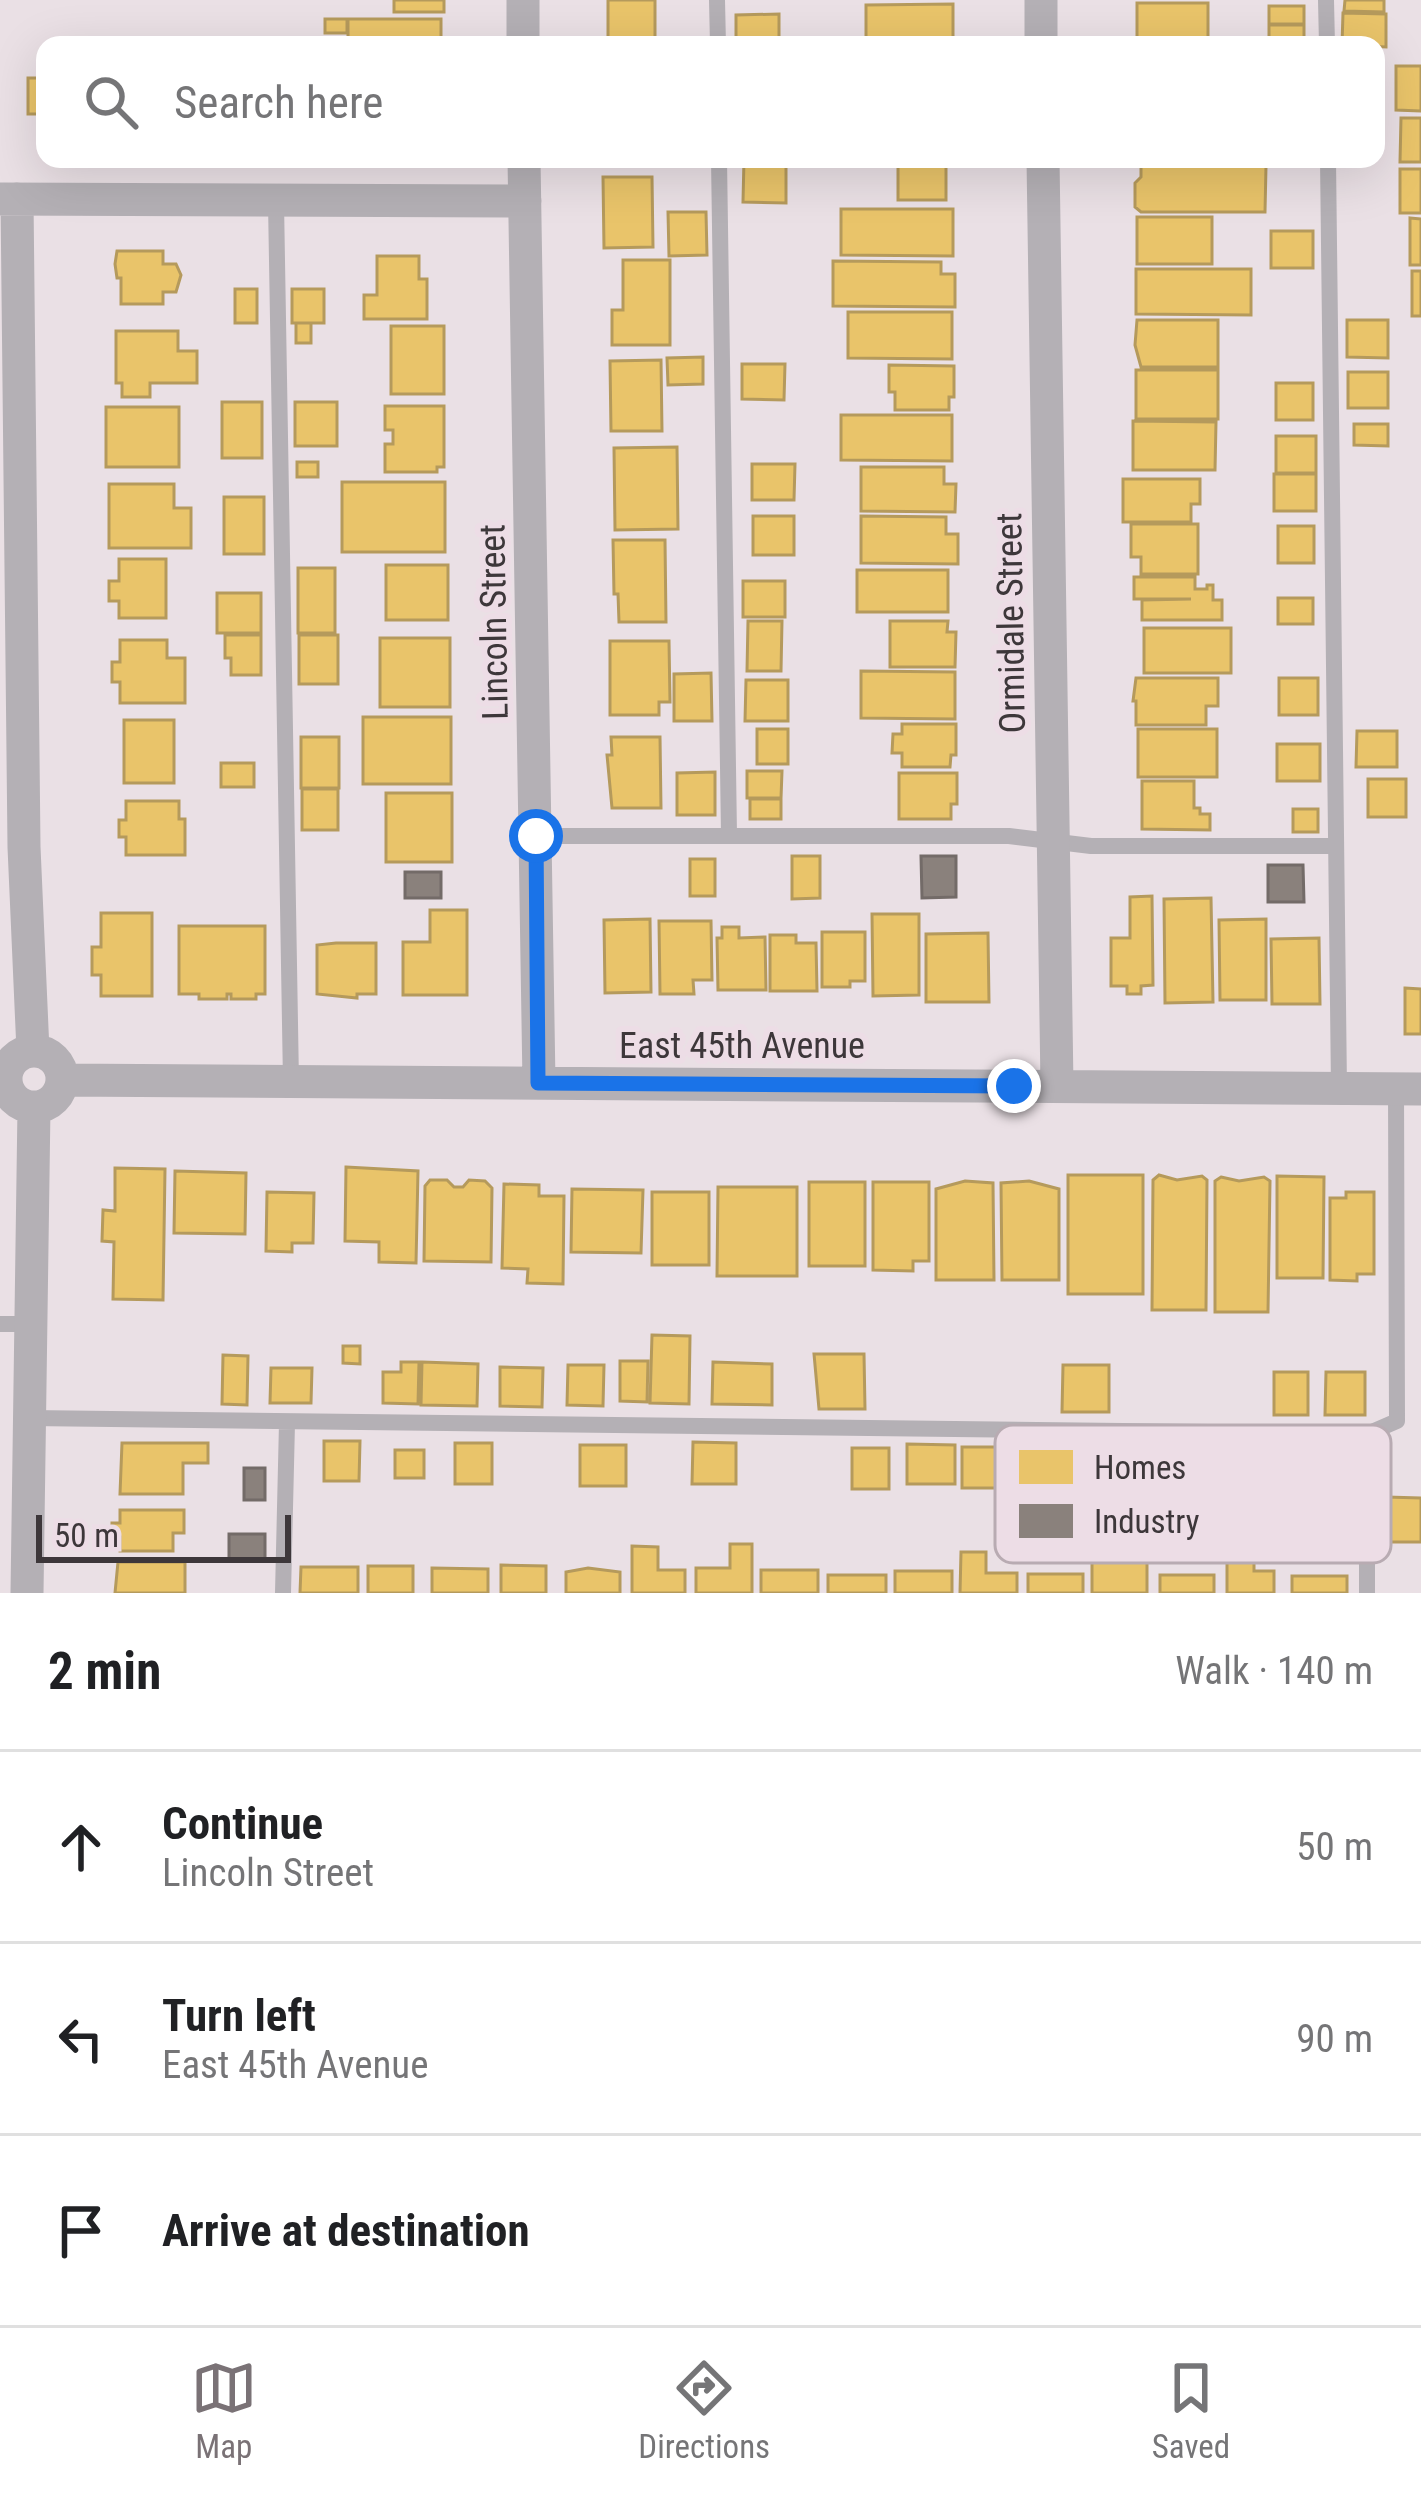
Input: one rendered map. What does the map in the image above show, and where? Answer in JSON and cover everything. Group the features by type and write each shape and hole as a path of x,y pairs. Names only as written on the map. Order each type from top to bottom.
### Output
{"street":[{"path":"523,0 524,36"},
{"path":"1041,0 1041,36"},
{"name":"Lincoln Street","path":"524,168 538,1083"},
{"name":"Ormidale Street","path":"1043,168 1057,1086"},
{"path":"34,1051 12,847 9,199 525,201"},
{"path":"34,1051 11,1063 3,1080 12,1095 34,1107"},
{"path":"34,1051 57,1063 62,1080 56,1096 34,1107"},
{"name":"East 45th Avenue","path":"62,1080 1408,1089"},
{"path":"27,1593 29,1418 15,1324 34,1107"}],"lane":[{"path":"717,0 718,36"},
{"path":"1326,0 1327,36"},
{"path":"719,168 729,835"},
{"path":"1328,168 1339,1088"},
{"path":"276,202 291,1082"},
{"path":"536,836 1009,836 1091,846 1335,846"},
{"path":"1388,1425 1397,1421 1408,1089"},
{"path":"29,1418 995,1430"},
{"path":"283,1593 287,1423"}],"building: Homes":[{"path":"394,0 444,0 444,12 394,12"},
{"path":"608,0 655,0 655,36 608,36"},
{"path":"1345,0 1384,0 1384,12 1344,11"},
{"path":"1137,3 1208,3 1208,36 1137,36"},
{"path":"953,4 953,36 866,36 866,5"},
{"path":"1269,6 1304,6 1304,24 1269,24"},
{"path":"1343,13 1386,14 1386,47 1385,36 1342,36"},
{"path":"779,14 779,36 736,36 736,15"},
{"path":"325,19 347,19 347,33 325,33"},
{"path":"348,19 441,19 441,36 348,36"},
{"path":"1269,25 1304,25 1304,36 1269,36"},
{"path":"1396,66 1421,66 1421,111 1396,110"},
{"path":"28,78 36,78 36,114 28,114"},
{"path":"1401,118 1421,118 1421,162 1400,162"},
{"path":"744,168 786,168 786,203 743,202"},
{"path":"898,168 946,168 946,200 898,200"},
{"path":"1141,168 1266,168 1265,212 1141,212 1135,207 1135,183"},
{"path":"1400,169 1421,169 1421,213 1400,213"},
{"path":"603,177 652,177 653,247 604,248"},
{"path":"841,209 953,209 953,256 841,255"},
{"path":"668,212 706,212 707,255 669,256"},
{"path":"1137,217 1212,217 1212,264 1137,264"},
{"path":"1410,218 1421,219 1421,265 1410,265"},
{"path":"1271,231 1313,231 1313,268 1271,268"},
{"path":"117,251 163,251 163,264 176,264 181,275 176,292 163,292 163,304 121,304"},
{"path":"377,256 419,256 419,279 427,279 427,319 364,319 364,295 377,295"},
{"path":"623,260 670,260 670,345 612,345 612,310 623,310"},
{"path":"833,261 941,262 941,274 955,274 955,307 833,306"},
{"path":"1136,269 1251,269 1251,315 1136,314"},
{"path":"1412,271 1421,271 1421,316 1412,316"},
{"path":"235,289 257,289 257,323 235,323"},
{"path":"292,289 324,289 324,323 292,323"},
{"path":"848,312 952,312 952,359 848,358"},
{"path":"1137,320 1218,320 1218,367 1141,367 1135,345"},
{"path":"1347,320 1388,320 1388,358 1347,357"},
{"path":"296,323 311,323 311,343 296,343"},
{"path":"391,326 444,326 444,394 391,394"},
{"path":"116,331 178,331 178,351 197,351 197,383 150,383 150,397 122,397 122,383 116,383"},
{"path":"703,357 703,384 668,385 667,358"},
{"path":"661,360 662,431 611,431 610,361"},
{"path":"742,364 785,364 784,400 742,399"},
{"path":"889,365 954,366 949,410 895,410"},
{"path":"1136,370 1218,370 1218,419 1136,419"},
{"path":"1348,372 1388,372 1388,408 1348,408"},
{"path":"1276,383 1313,383 1313,420 1276,420"},
{"path":"222,402 262,402 262,458 222,458"},
{"path":"295,402 337,402 337,446 295,446"},
{"path":"385,406 444,406 444,467 437,467 437,472 385,472 385,444 393,444 393,430 385,430"},
{"path":"106,407 179,407 179,467 106,467"},
{"path":"841,415 952,415 952,461 841,460"},
{"path":"1133,421 1216,422 1215,470 1133,470"},
{"path":"1354,424 1388,424 1388,446 1354,445"},
{"path":"1276,436 1316,436 1316,473 1276,473"},
{"path":"677,447 678,529 615,530 614,448"},
{"path":"297,462 318,462 318,477 297,477"},
{"path":"752,464 795,464 794,500 752,500"},
{"path":"861,467 944,467 944,484 956,484 955,512 861,511"},
{"path":"1274,474 1316,474 1316,511 1274,511"},
{"path":"1123,479 1200,479 1200,504 1191,504 1191,522 1123,522"},
{"path":"342,482 445,482 445,552 342,552"},
{"path":"109,484 174,484 174,508 191,508 191,548 109,548"},
{"path":"224,497 264,497 264,554 224,554"},
{"path":"753,516 794,516 794,555 753,555"},
{"path":"861,516 946,517 946,534 958,534 958,564 861,563"},
{"path":"1131,524 1198,524 1198,574 1141,574 1141,557 1131,557"},
{"path":"1278,526 1314,526 1314,563 1278,563"},
{"path":"613,540 665,540 666,622 619,622"},
{"path":"119,559 166,559 166,618 119,618 119,601 109,601 109,581 119,581"},
{"path":"386,565 448,565 448,620 386,620"},
{"path":"298,568 335,568 335,633 298,633"},
{"path":"857,570 948,570 948,612 857,612"},
{"path":"1134,577 1195,577 1195,589 1213,585 1213,600 1222,600 1222,620 1142,620 1142,600 1191,599 1134,599"},
{"path":"743,581 785,581 785,617 743,617"},
{"path":"217,593 261,593 261,633 217,633"},
{"path":"1278,598 1313,598 1313,624 1278,624"},
{"path":"748,621 782,621 781,671 747,671"},
{"path":"890,621 948,621 947,632 956,632 955,667 890,667"},
{"path":"1144,628 1231,628 1231,673 1144,673"},
{"path":"225,635 261,635 261,675 231,675"},
{"path":"299,635 338,635 338,684 299,684"},
{"path":"380,638 450,638 450,707 380,707"},
{"path":"120,640 167,640 167,658 185,658 185,703 120,703 120,682 112,682 112,662 120,662"},
{"path":"610,641 669,641 670,702 659,702 659,715 610,715"},
{"path":"861,671 955,672 955,719 861,718"},
{"path":"711,673 712,721 674,721 674,674"},
{"path":"1136,678 1218,678 1218,706 1206,706 1206,725 1136,725"},
{"path":"1279,678 1318,678 1318,715 1279,715"},
{"path":"746,680 788,680 788,721 745,721"},
{"path":"363,717 451,717 451,784 363,784"},
{"path":"124,720 174,720 174,783 124,783"},
{"path":"902,724 956,724 956,755 951,755 950,767 902,767 902,753 892,753 893,734 902,734"},
{"path":"757,729 788,729 788,764 757,764"},
{"path":"1138,729 1217,729 1217,777 1138,777"},
{"path":"1357,731 1397,731 1397,767 1356,767"},
{"path":"301,737 339,737 339,788 301,788"},
{"path":"611,737 660,737 661,808 612,808 607,755 612,755"},
{"path":"1277,744 1320,744 1320,781 1277,781"},
{"path":"221,763 254,763 254,787 221,787"},
{"path":"747,771 782,771 781,798 747,798"},
{"path":"715,772 715,815 677,815 677,773"},
{"path":"899,773 957,773 957,804 951,804 951,819 899,819"},
{"path":"1368,779 1406,779 1406,817 1368,817"},
{"path":"1142,781 1194,781 1194,808 1210,814 1210,830 1142,829"},
{"path":"302,789 338,789 338,830 302,830"},
{"path":"386,793 452,793 452,862 386,862"},
{"path":"750,799 781,799 781,819 750,819"},
{"path":"126,801 179,801 179,819 185,819 185,855 126,855 119,820 126,820"},
{"path":"1293,809 1318,809 1318,832 1293,832"},
{"path":"792,856 820,856 820,898 792,899"},
{"path":"690,859 715,859 715,896 690,896"},
{"path":"1152,896 1153,985 1141,986 1141,994 1127,994 1127,986 1111,986 1111,938 1130,938 1130,897"},
{"path":"1211,898 1213,1002 1165,1003 1164,899"},
{"path":"430,910 467,910 467,995 403,995 403,942 430,942"},
{"path":"101,913 152,913 152,996 101,996 101,975 92,975 92,947 101,947"},
{"path":"872,914 919,914 919,995 873,996"},
{"path":"650,919 651,992 605,993 604,920"},
{"path":"1266,919 1266,1000 1220,1000 1219,920"},
{"path":"659,921 711,921 712,980 693,980 694,994 660,994"},
{"path":"179,926 265,926 265,994 256,994 256,999 231,999 227,994 227,999 199,999 199,994 179,994"},
{"path":"722,927 739,927 739,938 765,937 766,990 718,990 717,938 722,938"},
{"path":"822,932 865,932 865,981 850,981 850,987 822,987"},
{"path":"988,933 989,1002 926,1002 926,934"},
{"path":"770,935 796,935 796,943 816,943 817,991 770,991"},
{"path":"1319,938 1320,1004 1272,1004 1271,939"},
{"path":"376,943 376,994 357,994 357,998 317,994 317,945"},
{"path":"1405,988 1421,989 1421,1034 1405,1034"},
{"path":"346,1167 418,1171 416,1263 379,1262 379,1242 345,1241"},
{"path":"115,1168 165,1169 163,1300 113,1299 114,1242 102,1241 103,1210 115,1211"},
{"path":"175,1171 246,1173 245,1234 174,1233"},
{"path":"1068,1175 1143,1175 1143,1294 1068,1294"},
{"path":"1159,1175 1207,1180 1206,1310 1152,1310 1153,1180"},
{"path":"1277,1176 1324,1177 1323,1278 1277,1278"},
{"path":"1221,1177 1270,1181 1268,1312 1215,1312 1215,1181"},
{"path":"430,1180 447,1180 454,1187 463,1187 469,1180 485,1181 492,1188 491,1262 424,1261 425,1186"},
{"path":"965,1181 993,1183 994,1280 936,1280 936,1189"},
{"path":"1029,1181 1059,1189 1059,1280 1002,1280 1001,1183"},
{"path":"809,1182 865,1182 865,1266 809,1266"},
{"path":"873,1182 929,1182 929,1261 913,1261 913,1271 873,1270"},
{"path":"504,1184 539,1185 539,1196 564,1196 563,1284 527,1283 528,1269 502,1268"},
{"path":"718,1187 797,1187 797,1276 717,1276"},
{"path":"572,1189 643,1190 641,1253 571,1252"},
{"path":"267,1192 314,1193 313,1243 292,1243 292,1252 266,1251"},
{"path":"652,1192 709,1192 709,1265 652,1265"},
{"path":"1346,1192 1374,1192 1374,1274 1357,1274 1357,1281 1330,1280 1330,1198 1346,1198"},
{"path":"652,1335 690,1336 689,1404 650,1403"},
{"path":"343,1346 360,1346 360,1364 343,1363"},
{"path":"814,1354 864,1354 865,1409 819,1409"},
{"path":"223,1355 248,1356 247,1405 222,1404"},
{"path":"620,1361 648,1361 647,1402 620,1401"},
{"path":"401,1362 419,1362 418,1404 383,1403 383,1372 401,1372"},
{"path":"422,1362 478,1364 477,1406 421,1405"},
{"path":"713,1362 772,1364 772,1405 712,1404"},
{"path":"568,1365 604,1365 603,1406 567,1405"},
{"path":"1063,1365 1109,1365 1109,1412 1062,1412"},
{"path":"500,1367 543,1368 542,1407 500,1406"},
{"path":"271,1368 312,1368 311,1403 270,1403"},
{"path":"1274,1372 1308,1372 1308,1415 1274,1415"},
{"path":"1326,1372 1365,1372 1365,1415 1325,1415"},
{"path":"324,1441 360,1441 359,1481 324,1481"},
{"path":"693,1442 736,1443 736,1484 692,1484"},
{"path":"122,1443 208,1443 208,1463 183,1463 183,1494 120,1494"},
{"path":"455,1443 492,1443 492,1484 455,1484"},
{"path":"907,1444 955,1445 955,1484 907,1484"},
{"path":"580,1445 626,1445 626,1486 580,1486"},
{"path":"962,1447 995,1447 995,1488 962,1488"},
{"path":"852,1448 889,1448 889,1489 852,1489"},
{"path":"395,1450 424,1450 424,1478 395,1478"},
{"path":"1391,1497 1421,1498 1421,1542 1391,1542"},
{"path":"120,1510 184,1510 184,1533 173,1533 173,1551 120,1551 120,1537 112,1537 112,1523 120,1523"},
{"path":"730,1544 752,1544 752,1593 696,1593 696,1568 730,1568"},
{"path":"632,1546 658,1547 658,1570 685,1570 685,1593 632,1593"},
{"path":"961,1552 986,1552 986,1573 1017,1573 1017,1593 960,1593"},
{"path":"118,1562 185,1562 185,1593 115,1593"},
{"path":"1092,1563 1147,1563 1147,1593 1092,1593"},
{"path":"1227,1563 1254,1563 1254,1571 1274,1571 1274,1593 1227,1593"},
{"path":"501,1565 546,1566 546,1593 501,1593"},
{"path":"368,1566 413,1566 413,1593 368,1593"},
{"path":"301,1567 358,1567 358,1593 300,1593"},
{"path":"432,1568 488,1569 488,1593 432,1593"},
{"path":"588,1568 620,1572 620,1593 566,1593 566,1572"},
{"path":"761,1570 818,1570 818,1593 761,1593"},
{"path":"895,1571 952,1571 952,1593 895,1593"},
{"path":"1028,1574 1083,1574 1083,1593 1028,1593"},
{"path":"828,1575 886,1575 886,1593 828,1593"},
{"path":"1160,1575 1214,1575 1214,1593 1160,1593"},
{"path":"1292,1576 1347,1576 1347,1593 1292,1593"}],"building: Industry":[{"path":"921,856 956,856 956,897 922,898"},
{"path":"1268,865 1303,865 1304,902 1268,902"},
{"path":"405,872 441,872 441,898 405,898"},
{"path":"244,1468 265,1468 265,1500 244,1500"},
{"path":"229,1534 265,1534 265,1559 229,1559"}],"route":[{"path":"536,836 538,1083 1014,1086"}]}
